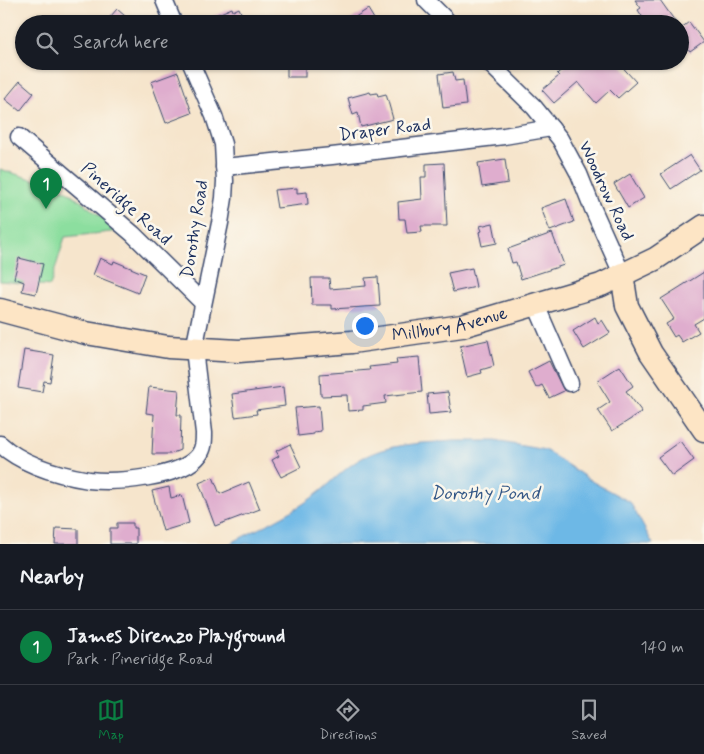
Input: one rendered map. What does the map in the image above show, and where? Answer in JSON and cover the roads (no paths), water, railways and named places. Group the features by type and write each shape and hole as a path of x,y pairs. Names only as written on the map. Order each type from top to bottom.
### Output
{"main road":[{"name":"Millbury Avenue","path":"0,310 86,333 168,347 239,351 352,342 462,326 601,285 655,259 704,226"},
{"path":"622,274 627,306 652,353 704,430"}],"street":[{"path":"153,0 166,4"},
{"path":"426,0 441,15"},
{"name":"Dorothy Road","path":"0,444 8,452 27,461 70,476 89,480 109,481 157,476 173,471 190,463 198,456 204,446 194,348 224,198 224,166 223,144 214,116 194,70"},
{"name":"Woodrow Road","path":"497,70 534,107 560,139 579,174 622,274"},
{"name":"Draper Road","path":"224,166 332,156 504,136 551,128"},
{"name":"Pineridge Road","path":"18,137 133,234 203,303"},
{"path":"536,305 570,383"}],"water":[{"name":"Dorothy Pond","path":"454,441 495,441 545,450 593,482 630,502 653,544 229,544 303,504 362,458 381,450 401,446"}],"place":[{"name":"James Direnzo Playground","path":"46,209"}]}
